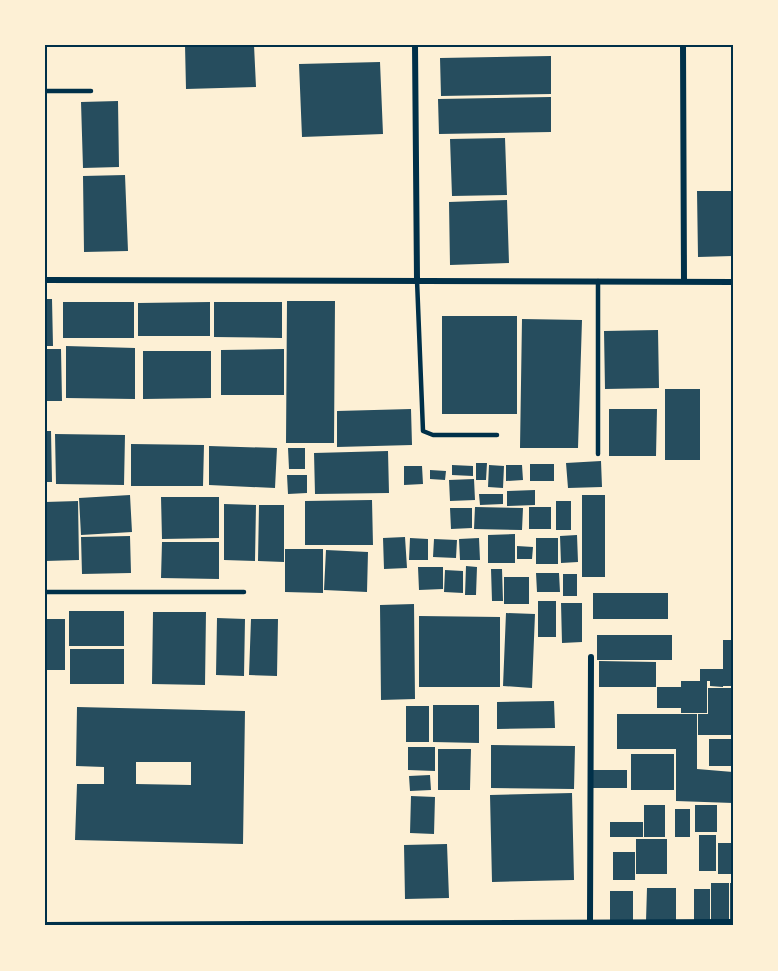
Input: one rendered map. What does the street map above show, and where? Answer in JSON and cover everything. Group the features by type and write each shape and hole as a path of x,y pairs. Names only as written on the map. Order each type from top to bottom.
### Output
{"street":[{"path":"415,45 417,280"},
{"path":"683,45 684,282"},
{"path":"45,280 733,282"},
{"path":"590,923 591,657"},
{"path":"45,925 590,923 600,925 733,922"}],"lane":[{"path":"45,91 91,91"},
{"path":"417,280 423,431 433,435 497,435"},
{"path":"598,281 598,454"},
{"path":"45,591 244,592"}],"building":[{"path":"185,45 254,45 256,87 186,89"},
{"path":"551,56 551,94 441,96 440,58"},
{"path":"380,62 383,134 302,137 299,64"},
{"path":"551,97 551,132 439,134 438,99"},
{"path":"118,101 119,167 83,168 81,102"},
{"path":"505,138 507,195 452,196 450,139"},
{"path":"125,175 128,251 84,252 83,176"},
{"path":"697,191 733,191 733,256 698,257"},
{"path":"507,200 509,263 450,265 449,202"},
{"path":"45,299 52,299 53,346 45,346"},
{"path":"287,301 335,301 334,443 286,443"},
{"path":"63,302 134,302 134,338 63,338"},
{"path":"210,302 210,336 138,336 138,303"},
{"path":"214,302 282,302 282,338 214,337"},
{"path":"442,316 517,316 517,414 442,414"},
{"path":"522,319 582,320 578,448 520,448"},
{"path":"658,330 659,388 605,389 604,331"},
{"path":"66,346 135,348 135,399 66,398"},
{"path":"45,349 61,349 62,401 45,401"},
{"path":"284,349 284,395 221,395 221,350"},
{"path":"143,351 211,351 211,398 143,399"},
{"path":"665,389 700,389 700,460 665,460"},
{"path":"411,409 412,445 337,447 337,411"},
{"path":"609,409 657,409 656,456 609,456"},
{"path":"45,431 51,431 52,482 45,482"},
{"path":"55,434 125,435 124,485 56,484"},
{"path":"131,444 204,445 203,486 131,486"},
{"path":"209,446 277,448 275,488 209,485"},
{"path":"288,448 305,448 305,469 289,469"},
{"path":"388,451 389,493 315,494 314,453"},
{"path":"601,461 602,487 568,488 566,463"},
{"path":"476,463 487,463 486,480 476,480"},
{"path":"530,464 554,464 554,481 530,481"},
{"path":"452,465 473,466 473,476 452,475"},
{"path":"489,465 504,466 503,488 488,487"},
{"path":"506,465 522,465 523,480 506,481"},
{"path":"404,466 422,466 423,484 404,485"},
{"path":"430,470 446,471 445,480 430,479"},
{"path":"287,475 307,475 307,493 288,494"},
{"path":"474,479 475,500 450,501 449,480"},
{"path":"535,490 535,505 507,506 507,491"},
{"path":"479,494 503,494 503,504 480,505"},
{"path":"130,495 132,532 81,535 79,498"},
{"path":"582,495 605,495 605,577 582,577"},
{"path":"161,497 219,497 219,538 162,539"},
{"path":"372,500 373,545 305,545 305,501"},
{"path":"78,501 79,560 45,561 45,502"},
{"path":"556,501 571,501 571,530 556,530"},
{"path":"224,504 256,505 255,561 224,560"},
{"path":"259,505 284,505 284,562 258,561"},
{"path":"475,507 523,508 522,530 474,529"},
{"path":"529,507 551,507 551,529 529,529"},
{"path":"450,508 472,508 472,528 451,529"},
{"path":"515,534 515,563 488,563 488,535"},
{"path":"577,535 578,562 561,563 560,536"},
{"path":"130,536 131,573 82,574 81,537"},
{"path":"405,537 407,568 384,569 383,538"},
{"path":"410,538 428,539 428,560 409,560"},
{"path":"479,538 480,560 460,560 459,539"},
{"path":"536,538 558,538 558,564 536,564"},
{"path":"434,539 457,540 456,558 433,557"},
{"path":"162,542 219,542 219,579 161,578"},
{"path":"517,546 533,547 532,559 517,559"},
{"path":"285,549 323,549 323,593 285,592"},
{"path":"326,550 368,552 367,592 324,590"},
{"path":"466,566 477,567 476,595 465,595"},
{"path":"418,567 443,567 443,589 419,590"},
{"path":"491,569 502,569 503,601 492,601"},
{"path":"445,570 463,571 463,593 444,592"},
{"path":"536,573 559,573 560,592 537,592"},
{"path":"563,574 577,574 577,596 563,596"},
{"path":"504,577 529,577 529,604 504,604"},
{"path":"593,593 668,593 668,619 593,619"},
{"path":"538,601 556,601 556,637 538,637"},
{"path":"561,603 582,603 582,642 562,643"},
{"path":"414,604 415,699 381,700 380,605"},
{"path":"69,611 124,611 124,646 69,646"},
{"path":"153,612 206,612 205,685 152,684"},
{"path":"506,613 535,614 532,688 503,686"},
{"path":"419,616 500,617 500,687 419,687"},
{"path":"217,618 245,619 244,676 216,675"},
{"path":"45,619 65,619 65,670 45,670"},
{"path":"251,619 278,619 277,676 249,675"},
{"path":"597,635 672,635 672,660 597,660"},
{"path":"723,640 733,640 733,686 723,686"},
{"path":"70,649 124,649 124,684 70,684"},
{"path":"599,661 656,662 656,687 599,687"},
{"path":"700,669 723,669 723,687 710,686 710,681 700,681"},
{"path":"681,681 707,681 707,713 681,713 681,708 657,708 657,687 681,687"},
{"path":"708,688 733,688 733,735 698,735 698,714 708,714"},
{"path":"554,701 555,728 497,729 497,702"},
{"path":"433,705 479,705 479,743 433,742"},
{"path":"406,706 429,706 429,742 406,742"},
{"path":"77,707 245,711 243,844 75,840 77,784 104,784 104,767 76,766","holes":["136,762 191,762 191,785 136,784"]},
{"path":"617,714 697,714 697,769 733,772 733,803 676,801 676,749 617,749"},
{"path":"709,739 733,739 733,766 709,766"},
{"path":"491,745 575,746 574,789 491,788"},
{"path":"408,747 435,747 435,771 408,770"},
{"path":"438,749 471,749 470,790 438,790"},
{"path":"631,754 674,754 674,790 631,790"},
{"path":"592,770 627,770 627,788 592,788"},
{"path":"430,775 431,790 410,791 409,776"},
{"path":"572,793 574,880 492,882 490,795"},
{"path":"411,796 435,797 434,834 410,833"},
{"path":"644,805 665,805 665,837 644,837"},
{"path":"695,805 717,805 717,832 695,832"},
{"path":"675,809 690,809 690,837 675,837"},
{"path":"610,822 643,822 643,837 610,837"},
{"path":"699,835 716,835 716,871 699,871"},
{"path":"636,839 667,839 667,874 636,874"},
{"path":"718,843 733,843 733,874 718,874"},
{"path":"447,844 449,898 405,899 404,845"},
{"path":"613,852 635,852 635,880 613,880"},
{"path":"711,883 729,883 729,920 711,920"},
{"path":"730,883 733,883 733,921 730,921"},
{"path":"647,888 676,888 676,921 646,921"},
{"path":"694,889 710,889 710,921 694,921"},
{"path":"610,891 633,891 633,920 610,920"}]}
